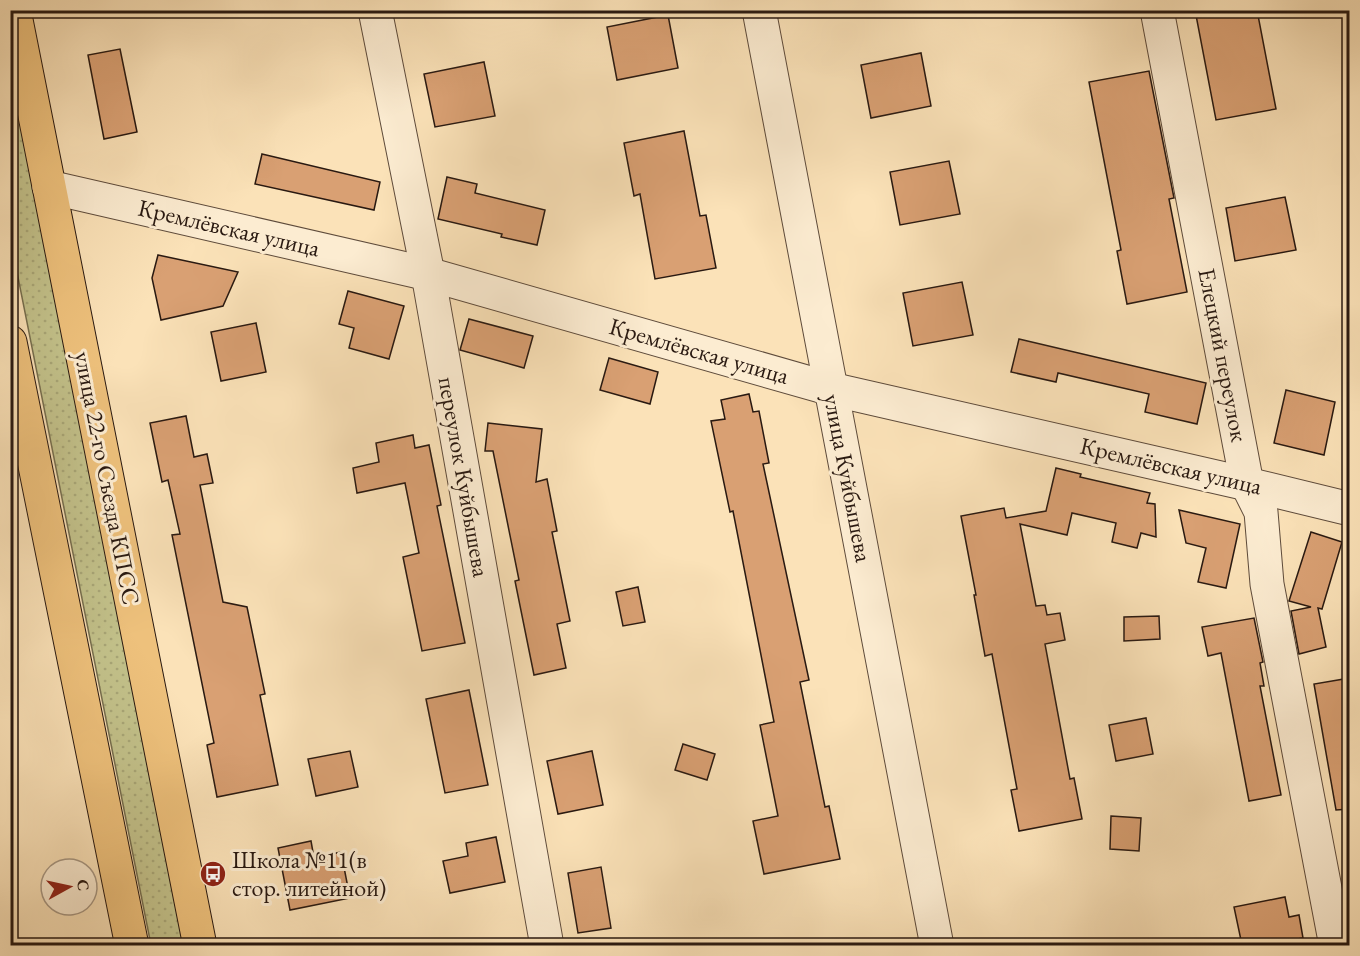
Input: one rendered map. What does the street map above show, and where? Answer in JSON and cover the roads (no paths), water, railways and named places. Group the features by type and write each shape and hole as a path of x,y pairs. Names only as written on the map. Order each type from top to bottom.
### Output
{"main road":[{"name":"улица 22-го Съезда КПСС","path":"14,10 200,945"},
{"path":"10,342 132,945"}],"street":[{"name":"переулок Куйбышева","path":"375,10 428,274 547,945"},
{"name":"улица Куйбышева","path":"759,10 937,945"},
{"name":"Елецкий переулок","path":"1157,10 1247,484 1261,512 1267,584 1336,945"},
{"name":"Кремлёвская улица","path":"49,187 428,274 831,388 1350,509"}],"place":[{"name":"Школа №11(в стор. литейной)","path":"213,874"}]}
